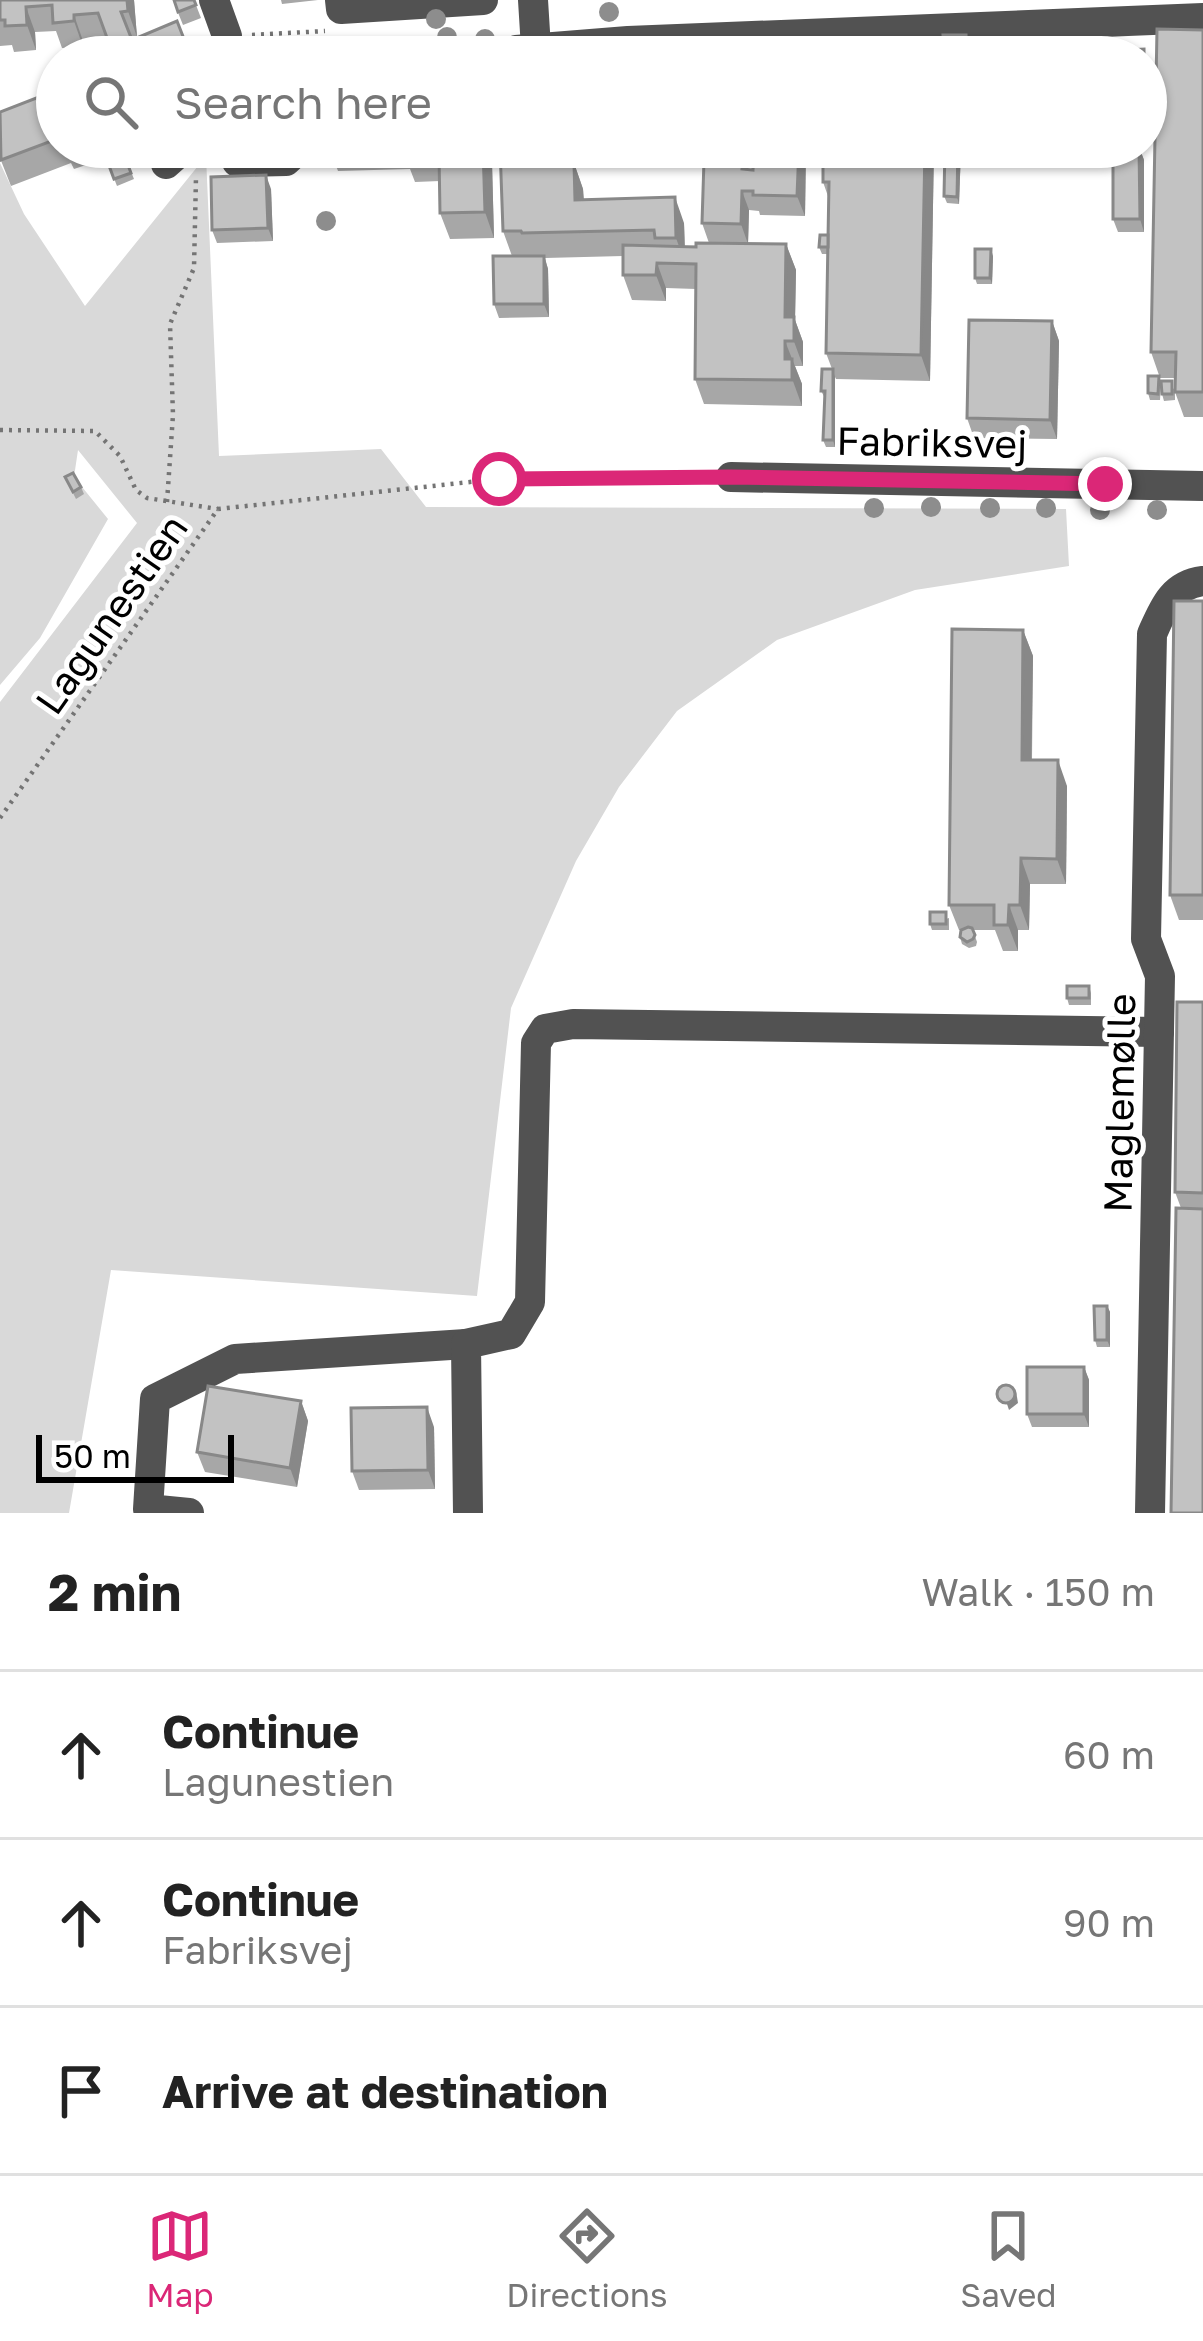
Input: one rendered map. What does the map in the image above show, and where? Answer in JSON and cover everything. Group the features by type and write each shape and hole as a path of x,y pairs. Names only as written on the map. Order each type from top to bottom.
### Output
{"street":[{"path":"214,0 227,36"},
{"path":"340,0 341,9 483,0"},
{"path":"522,36 532,0"},
{"path":"713,36 1094,11 1203,18"},
{"name":"Fabriksvej","path":"731,477 1203,486"},
{"name":"Maglemølle","path":"1150,1513 1160,1032 1160,976 1146,939 1152,634 1169,596 1203,581"},
{"path":"188,1513 148,1509 155,1399 236,1359 466,1344 511,1334 530,1302 536,1043 545,1029 572,1024 1160,1032"},
{"path":"466,1344 468,1513"}],"path":[{"path":"167,502 173,415 170,324 194,268 183,168"},
{"path":"0,430 95,430 120,456 136,490 147,499 218,509"},
{"name":"Lagunestien","path":"0,818 218,509 499,479 731,477"}],"shaded area":[{"path":"0,163 24,214 85,306 196,168 207,168 219,456 381,449 426,507 1066,509 1069,566 915,590 777,640 677,711 619,787 576,861 511,1008 477,1296 111,1270 69,1513 0,1513 0,702 137,523 78,450 74,477 108,519 40,638 0,685"}],"building":[{"path":"0,0 127,0 128,11 121,12 130,36 106,36 98,13 53,23 52,5 26,7 27,25 5,26 5,20 0,20"},
{"path":"174,0 194,0 196,5 178,12"},
{"path":"177,21 183,36 141,36"},
{"path":"1157,29 1203,30 1203,392 1175,392 1176,352 1151,352 1154,168 1167,168 1167,36 1157,36"},
{"path":"36,98 36,147 1,160 0,112"},
{"path":"110,168 129,168 131,173 114,179"},
{"path":"439,168 484,168 485,212 440,213"},
{"path":"501,168 574,168 575,200 675,197 676,238 655,238 654,230 503,231"},
{"path":"704,168 798,168 797,196 742,191 741,224 702,223"},
{"path":"823,168 925,168 921,355 826,353 829,182 823,182"},
{"path":"945,168 958,168 957,197 944,196"},
{"path":"1113,168 1139,168 1140,219 1113,219"},
{"path":"266,175 268,228 212,230 211,177"},
{"path":"820,235 828,235 828,247 819,247"},
{"path":"696,243 786,244 785,317 794,317 794,341 785,341 785,359 792,359 792,380 695,379 696,264 657,263 656,275 623,275 623,245 696,247"},
{"path":"975,249 991,249 990,278 975,278"},
{"path":"493,256 544,256 544,304 494,304"},
{"path":"969,320 1052,321 1050,420 967,418"},
{"path":"822,369 833,369 833,440 823,440"},
{"path":"1148,376 1159,376 1158,394 1148,393"},
{"path":"1161,381 1172,381 1172,394 1162,394"},
{"path":"73,473 81,487 73,492 65,477"},
{"path":"1174,601 1203,601 1203,895 1170,895"},
{"path":"952,629 1023,630 1022,760 1058,760 1057,859 1021,858 1020,905 1009,905 1008,925 994,925 994,905 949,905"},
{"path":"930,912 946,912 946,924 930,924"},
{"path":"968,927 975,935 967,942 960,937"},
{"path":"1067,986 1089,986 1089,998 1067,998"},
{"path":"1177,1002 1203,1002 1203,1193 1175,1192"},
{"path":"1176,1208 1203,1209 1203,1513 1171,1513"},
{"path":"1094,1306 1107,1306 1107,1340 1095,1340"},
{"path":"1027,1367 1084,1367 1084,1414 1027,1414"},
{"path":"1006,1385 1015,1394 1006,1403 997,1394"},
{"path":"208,1386 301,1401 290,1468 197,1452"},
{"path":"427,1407 428,1470 352,1471 351,1408"}],"route":[{"path":"499,479 731,477 1105,484"}]}
